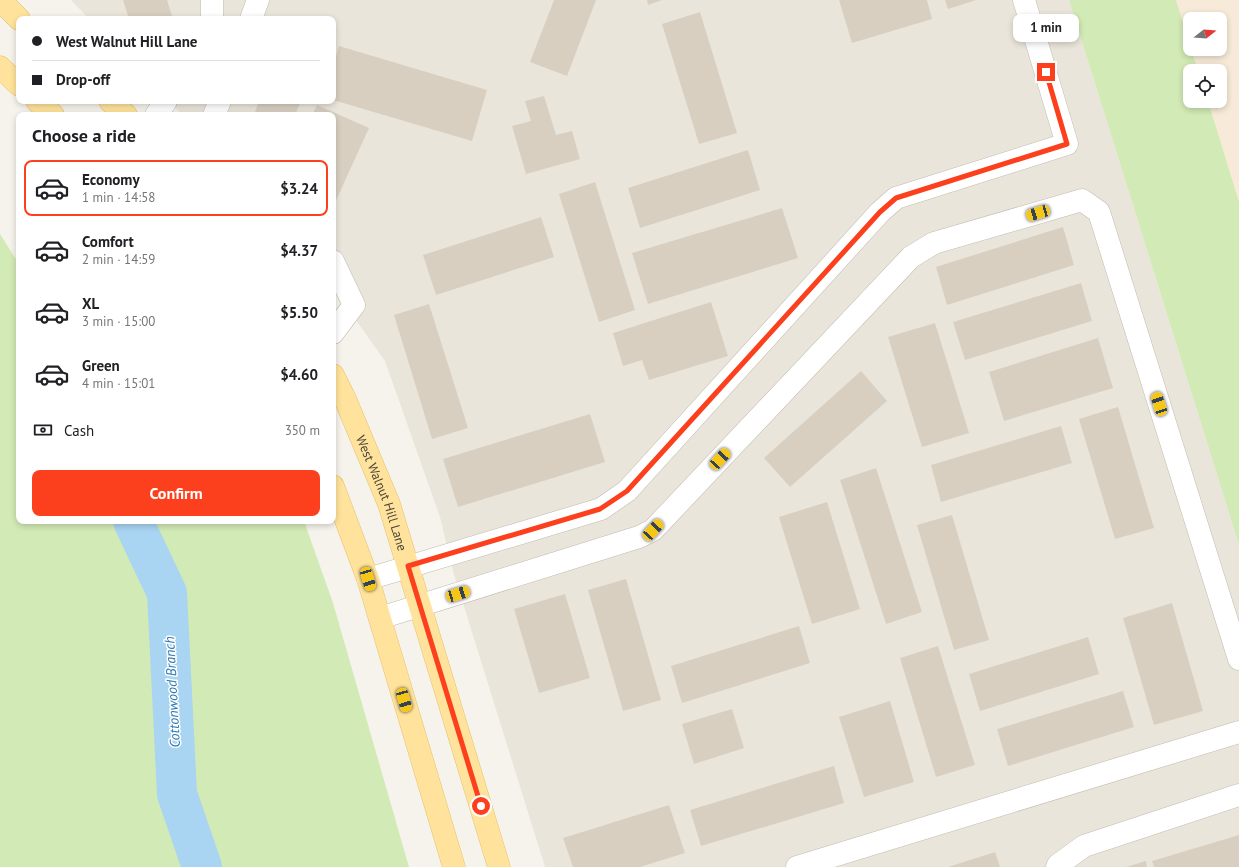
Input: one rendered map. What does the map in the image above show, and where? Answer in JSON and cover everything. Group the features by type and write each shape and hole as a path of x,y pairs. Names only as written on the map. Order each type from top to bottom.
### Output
{"main road":[{"path":"0,0 16,16"},
{"path":"0,67 16,82"},
{"path":"40,104 50,112"},
{"path":"113,104 123,112"},
{"name":"West Walnut Hill Lane","path":"336,381 389,504 499,867"},
{"path":"336,494 368,579 454,867"}],"lane":[{"path":"212,0 212,16"},
{"path":"252,16 258,0"},
{"path":"368,579 600,509 627,491 880,212 896,198 1067,144 1024,0"},
{"path":"380,618 638,537 653,530 911,257 934,243 1082,200 1099,212 1239,659"},
{"path":"336,267 354,305 336,329"},
{"path":"797,867 1239,732"},
{"path":"1057,867 1084,846 1239,795"}],"shaded area":[{"path":"71,0 1069,0 1239,545 1239,867 545,867 453,571 440,517 385,361 336,292 336,112 179,112 172,104 336,104 336,16 86,16"},
{"path":"1176,0 1239,0 1239,202 1210,108 1227,108 1227,64 1196,64 1193,56 1227,56 1227,12 1183,12 1183,22"}],"green space":[{"path":"1069,0 1176,0 1183,22 1183,56 1193,56 1196,64 1183,64 1183,108 1210,108 1239,202 1239,545"},
{"path":"0,234 16,259 16,524 305,524 333,603 409,867 0,867"}],"building":[{"path":"123,0 167,0 172,16 128,16"},
{"path":"554,0 596,0 567,76 530,62"},
{"path":"647,0 662,0 648,5"},
{"path":"839,0 927,0 932,19 852,43"},
{"path":"945,0 976,0 948,9"},
{"path":"700,12 737,133 699,144 662,24"},
{"path":"339,46 487,90 472,141 336,101 336,56"},
{"path":"544,96 556,135 572,131 580,159 526,174 512,126 531,121 525,101"},
{"path":"258,104 300,104 296,112 255,112"},
{"path":"317,105 333,112 314,112"},
{"path":"336,113 369,128 336,200"},
{"path":"748,150 760,190 640,228 628,188"},
{"path":"595,182 635,310 599,322 559,194"},
{"path":"782,208 798,258 648,304 632,253"},
{"path":"541,217 554,257 436,295 423,255"},
{"path":"1063,227 1074,265 947,305 936,267"},
{"path":"1081,283 1092,321 965,360 953,322"},
{"path":"711,302 728,356 649,380 642,360 623,366 613,333"},
{"path":"429,304 468,428 432,439 394,315"},
{"path":"935,323 969,433 922,447 888,337"},
{"path":"1098,338 1113,388 1004,421 989,372"},
{"path":"861,371 887,401 790,487 764,458"},
{"path":"1118,407 1154,528 1115,539 1079,419"},
{"path":"590,414 605,462 458,507 443,459"},
{"path":"1061,426 1072,463 941,502 931,465"},
{"path":"876,468 922,612 886,624 840,480"},
{"path":"827,502 860,609 812,624 779,517"},
{"path":"952,515 989,640 954,650 917,525"},
{"path":"626,579 661,700 623,711 588,590"},
{"path":"565,594 590,678 539,693 514,609"},
{"path":"1172,603 1203,711 1154,725 1123,618"},
{"path":"799,626 810,663 682,703 671,666"},
{"path":"1088,637 1099,674 980,711 969,674"},
{"path":"938,646 975,765 936,777 900,658"},
{"path":"1123,691 1134,727 1008,766 997,729"},
{"path":"890,701 914,782 864,797 839,717"},
{"path":"732,709 744,748 694,764 682,724"},
{"path":"834,766 844,803 701,846 690,810"},
{"path":"669,805 685,853 640,867 573,867 563,838"},
{"path":"1239,835 1239,867 1154,867 1152,861"},
{"path":"995,852 1000,867 948,867"},
{"path":"1146,861 1147,867 1126,867"}],"waterway":[{"name":"Cottonwood Branch","path":"134,524 167,593 177,794 202,867"}],"route":[{"path":"481,806 408,566 600,509 627,491 880,212 896,198 1067,144 1046,72"}]}
